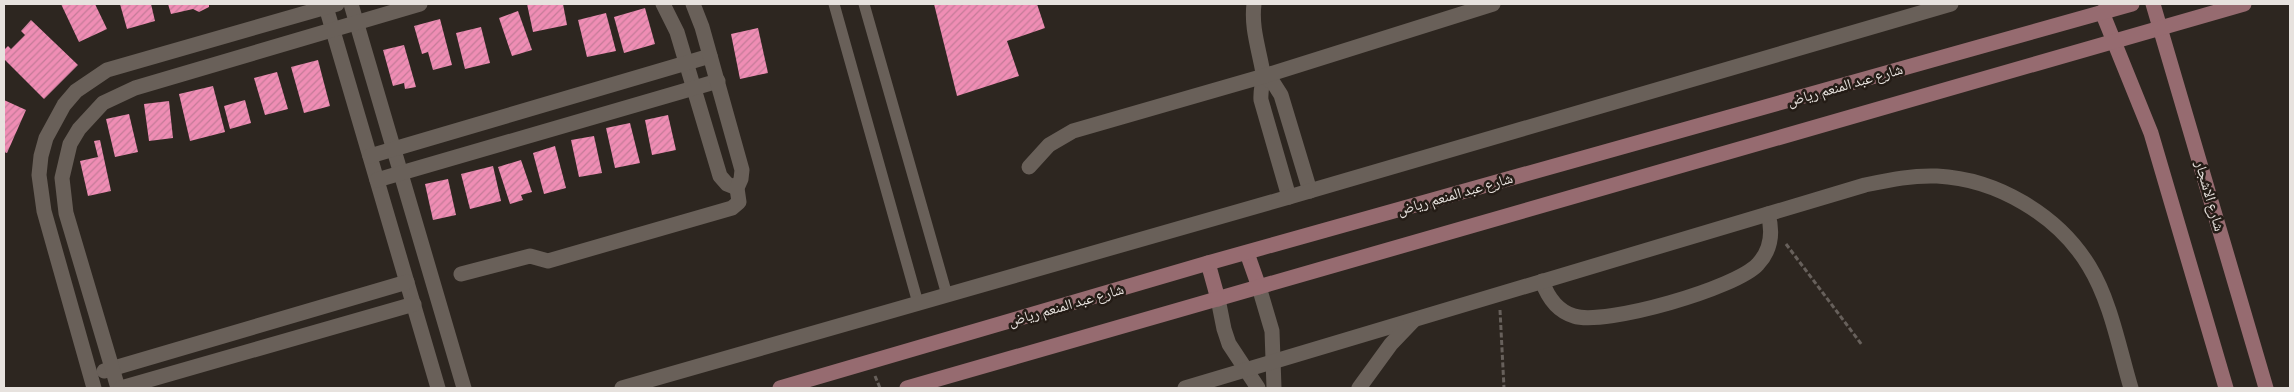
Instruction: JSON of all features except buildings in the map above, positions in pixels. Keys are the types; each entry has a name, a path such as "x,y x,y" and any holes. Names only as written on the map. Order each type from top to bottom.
{"street":[{"path":"351,4 464,388"},
{"path":"414,304 120,388 112,369 62,195 62,178 65,160 79,129 103,103 135,88 420,4"},
{"path":"664,4 677,32 720,176 727,184 737,188"},
{"path":"462,274 530,256 550,261 732,208 739,202 737,188 742,170 718,81 693,4"},
{"path":"1254,4 1253,31 1264,76 1260,88 1261,100 1289,197"},
{"path":"1028,166 1048,145 1073,131 1264,76 1493,4"},
{"path":"622,388 1310,191 1951,4"},
{"name":"شارع الاشجار","path":"2153,4 2266,388"},
{"name":"شارع عبد المنعم رياض","path":"907,388 2244,4"},
{"path":"407,282 112,369 92,382 40,193 41,156 54,121 76,91 108,70 331,5 333,29 414,304 438,388"},
{"name":"شارع عبد المنعم رياض","path":"780,388 1208,263 2101,8 2122,5"},
{"path":"2101,8 2152,133 2226,388"},
{"path":"370,156 710,56"},
{"path":"1264,76 1274,84 1281,95 1310,191"},
{"path":"377,180 718,81"},
{"path":"1185,388 1542,281 1770,219 1865,185 1901,177 1938,176 1964,180 2008,194 2039,213 2066,237 2089,266 2104,298 2131,388"},
{"path":"1542,281 1546,294 1554,304 1564,312 1576,317 1588,318 1624,314 1658,307 1700,293 1756,266 1769,247 1770,219"},
{"path":"1247,253 1272,331 1274,388"},
{"path":"1208,263 1224,329 1237,357 1258,388"},
{"path":"1359,388 1391,344 1414,320"}],"lane":[{"path":"834,4 918,303"},
{"path":"864,4 947,295"}],"path":[{"path":"1770,219 1862,345"},
{"path":"1499,295 1504,388"}]}
